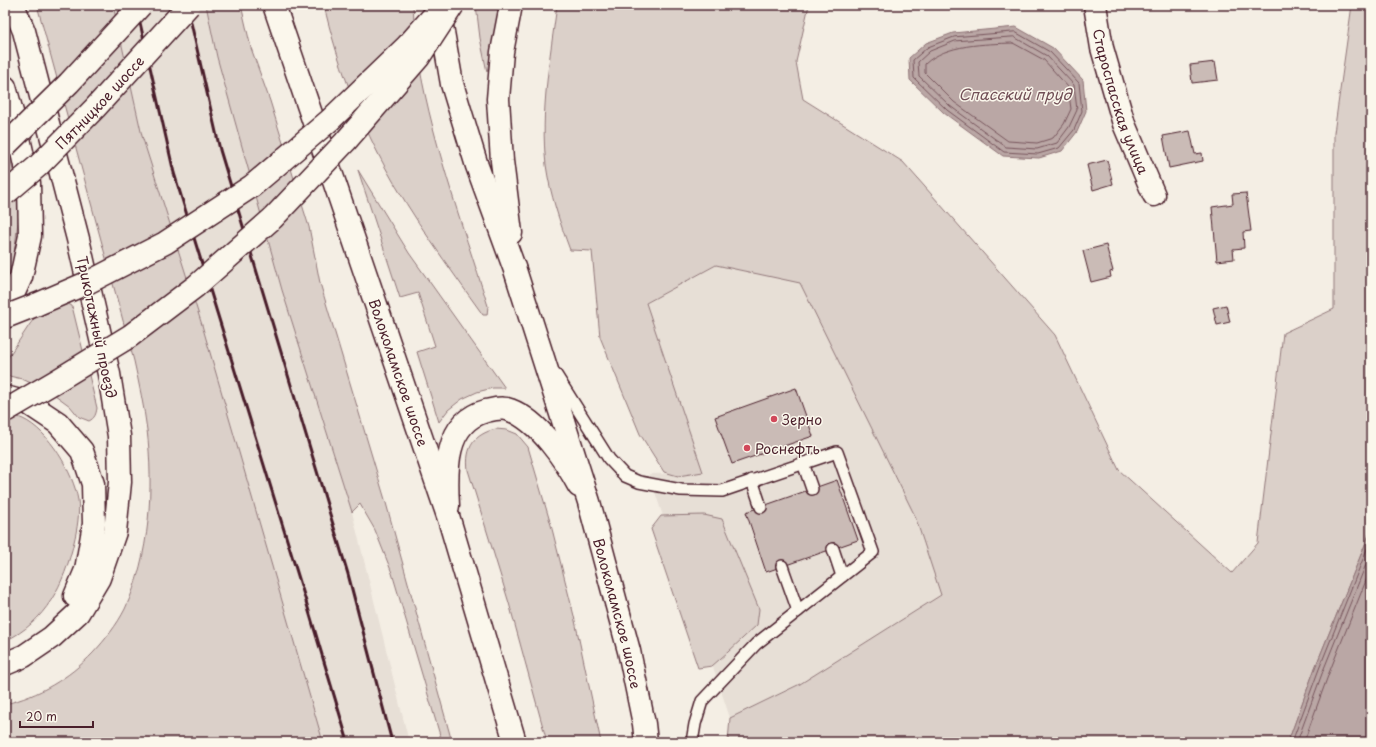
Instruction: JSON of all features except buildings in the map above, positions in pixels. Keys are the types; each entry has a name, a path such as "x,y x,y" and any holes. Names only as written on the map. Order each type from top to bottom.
{"main road":[{"name":"Трикотажный проезд","path":"14,5 24,31 78,239 109,374 119,436 120,482 113,539 99,578 78,613 52,637"},
{"path":"5,146 69,83 141,5"},
{"name":"Пятницкое шоссе","path":"5,194 38,166 95,108 189,5"},
{"name":"Волоколамское шоссе","path":"274,5 449,519 515,742"},
{"name":"Волоколамское шоссе","path":"438,5 452,84 477,166 515,270 589,502 629,651 644,724 646,742"},
{"path":"5,317 89,282 165,243 252,186 335,115 407,46 443,5"},
{"path":"5,411 130,336 196,286 273,218 345,142 419,57 453,5"},
{"path":"511,5 502,52 498,99 502,161 515,270"},
{"name":"Староспасская улица","path":"1095,5 1102,48 1124,124 1154,195"},
{"path":"5,87 18,134 29,183 30,236 21,277 5,312"},
{"path":"5,397 28,403 58,423 82,451 93,484 94,524 86,570 71,608 52,637 24,656 5,664"},
{"path":"449,519 446,478 451,446 456,432 466,421 481,413 495,409 510,410 526,418 551,442 570,469 589,502"}],"lane":[{"path":"539,347 609,459 625,476 640,482 681,490 722,491 837,452 873,552 756,644 702,700 695,724 692,742"},
{"path":"803,463 812,489"},
{"path":"752,480 761,507"},
{"path":"833,549 842,576"},
{"path":"782,566 798,611"}],"shaded area":[{"path":"37,5 113,5 142,136 202,325 323,742 5,742 5,704 30,696 64,678 93,653 115,627 125,609 140,567 145,544 150,498 147,430 134,361"},
{"path":"113,5 206,5 217,57 282,290 352,512 409,742 323,742 202,325 142,136"},
{"path":"206,5 241,5 251,48 270,101 309,227 320,283 386,503 452,742 442,742 392,573 375,530 360,504 352,512 282,290 217,57"},
{"path":"324,5 413,5 416,45 429,111 437,144 488,306 487,315 483,315 431,241 406,203 374,146 341,66"},
{"path":"476,5 501,5 487,72 480,38"},
{"path":"557,5 809,5 796,62 803,99 903,162 1055,335 1119,470 1232,573 1258,543 1283,333 1334,309 1334,133 1352,5 1371,5 1371,530 1315,668 1288,742 728,742 730,718 800,684 941,595 915,516 800,283 716,265 646,303 703,472 678,476 664,472 640,434 600,337 592,251 570,250 550,187 544,145 544,125 549,65"},
{"path":"5,137 15,179 19,213 13,264 5,292"},
{"path":"358,170 409,253 505,388 493,388 477,392 462,399 448,410 439,422 417,352 435,346 418,293 400,298"},
{"path":"716,265 801,283 915,516 942,595 800,684 730,718 649,474 691,473 646,303"},
{"path":"61,300 72,306 97,408 95,416 89,421 79,417 70,406 51,392 22,379 5,375 5,362 30,324 45,305"},
{"path":"5,414 21,418 33,425 51,443 71,477 78,500 79,510 70,558 59,587 42,612 32,623 5,641"},
{"path":"496,429 507,430 517,434 528,447 551,525 574,616 601,742 547,742 509,603 468,470 468,455 473,443 482,434"},
{"path":"704,515 722,519 759,609 757,625 712,666 698,668 651,529 661,516"}],"water":[{"name":"Спасский пруд","path":"1016,27 1053,48 1083,80 1086,111 1077,132 1062,151 1039,158 1003,156 944,113 910,80 909,58 926,43 953,33"},
{"path":"1371,530 1371,742 1288,742 1315,668"}],"railway":[{"path":"136,5 174,173 348,742"},
{"path":"187,5 220,150 348,574 392,742"}],"place":[{"name":"Зерно","path":"774,419"},
{"name":"Роснефть","path":"747,448"}]}
